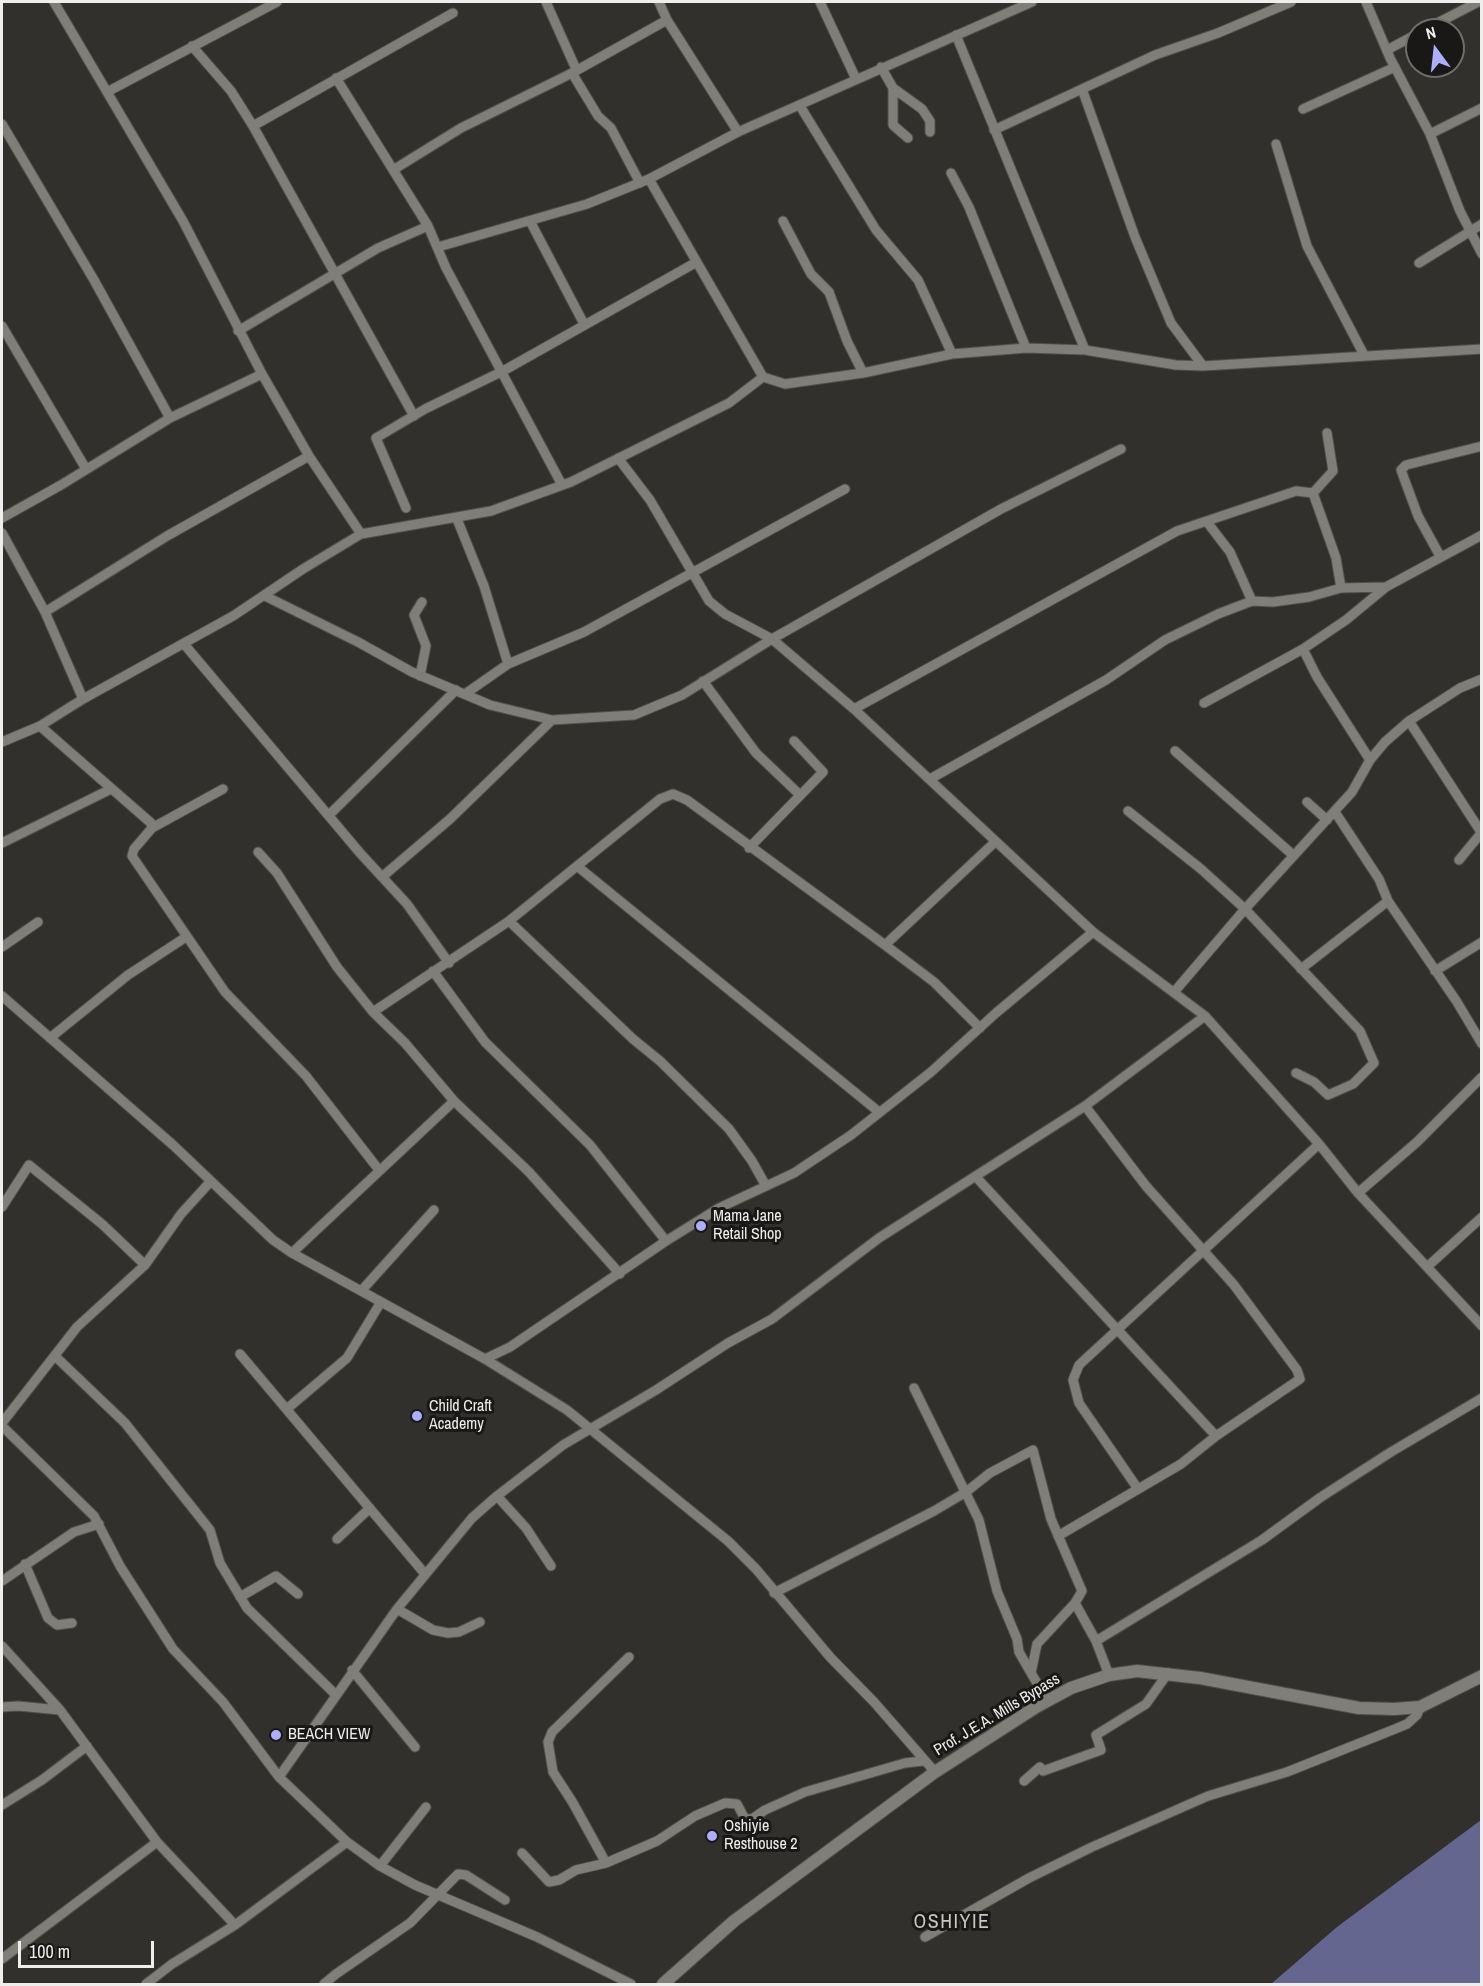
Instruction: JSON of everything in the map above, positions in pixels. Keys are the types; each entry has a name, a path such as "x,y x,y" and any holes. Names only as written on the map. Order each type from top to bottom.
{"street":[{"path":"107,92 277,2"},
{"path":"546,2 574,71 598,116 611,128 645,181 763,377 784,384 863,373 952,354 1026,348 1084,350 1176,365 1203,366 1482,348"},
{"path":"658,2 738,132"},
{"path":"820,2 856,79"},
{"path":"438,247 587,204 645,181 738,132 1032,2"},
{"path":"994,130 1155,55 1218,33 1291,2"},
{"path":"1366,2 1395,67 1430,134 1469,231 1482,254"},
{"path":"1447,18 1478,2"},
{"path":"59,3 107,92 183,221 262,374 309,456 361,534"},
{"path":"253,126 453,13"},
{"path":"393,170 461,128 574,71 667,20"},
{"path":"956,35 1084,350"},
{"path":"1387,50 1405,40"},
{"path":"192,46 231,91 253,126 336,272 381,361 414,416"},
{"path":"881,67 893,88 922,109 930,121 930,132"},
{"path":"1303,109 1395,67"},
{"path":"336,78 428,226 446,268 562,485"},
{"path":"893,88 892,125 908,138"},
{"path":"1082,89 1135,237 1171,323 1203,366"},
{"path":"800,106 876,230 918,280 952,354"},
{"path":"1430,134 1482,108"},
{"path":"2,124 94,280 170,418"},
{"path":"1276,144 1307,246 1364,355"},
{"path":"951,173 969,207 1026,348"},
{"path":"530,221 584,324"},
{"path":"783,221 811,273 830,292 847,341 863,373"},
{"path":"1419,263 1482,224"},
{"path":"238,331 397,238 428,226"},
{"path":"406,508 376,438 503,371 695,262"},
{"path":"2,326 86,469"},
{"path":"2,518 170,418 262,374"},
{"path":"2,742 40,726 83,699 184,644 265,596 303,569 361,534 457,519 491,511 562,485 729,403 763,377"},
{"path":"1313,493 1333,471 1327,433"},
{"path":"1440,556 1418,516 1401,470 1407,465 1482,446"},
{"path":"265,596 420,675 490,705 552,720 634,716 682,695 772,639 1001,509 1121,450"},
{"path":"45,612 167,536 309,456"},
{"path":"618,458 650,500 691,574 709,601 725,614 772,639 930,778 995,842 1093,932 1175,991 1205,1016 1358,1193 1482,1326"},
{"path":"329,815 460,692 508,664 584,632 844,489"},
{"path":"854,709 1177,531 1296,491 1313,493"},
{"path":"1313,493 1336,558 1341,588"},
{"path":"457,519 484,586 508,664"},
{"path":"1208,522 1230,552 1252,601"},
{"path":"2,533 45,612 83,699"},
{"path":"1204,704 1302,649 1347,620 1386,587 1482,535"},
{"path":"930,778 1106,680 1165,640 1218,614 1252,601 1282,601 1341,588 1386,587"},
{"path":"420,675 426,646 414,615 423,602"},
{"path":"184,644 407,904 450,963"},
{"path":"1302,649 1370,760"},
{"path":"1175,991 1293,855 1335,812 1358,784 1370,760 1385,742 1409,721 1460,688 1482,679"},
{"path":"703,681 756,753 800,795"},
{"path":"382,877 450,819 552,720"},
{"path":"1409,721 1481,832 1459,860"},
{"path":"40,726 151,823 152,828"},
{"path":"749,848 823,772 794,741"},
{"path":"1174,751 1293,855"},
{"path":"2,843 111,789"},
{"path":"224,789 152,828 132,856 225,992 306,1076 379,1170"},
{"path":"373,1012 433,971 450,963 509,921 660,799 673,794 687,800 749,848 934,982 980,1028"},
{"path":"1307,802 1327,820"},
{"path":"1128,811 1201,869 1245,909 1360,1031 1374,1063 1353,1084 1328,1095 1314,1082 1296,1073"},
{"path":"1335,812 1379,879 1389,902 1436,970 1482,1044"},
{"path":"885,945 995,842"},
{"path":"258,852 277,873 337,967 373,1012 405,1043 454,1101 529,1172 620,1274"},
{"path":"577,866 879,1112"},
{"path":"1301,969 1389,902"},
{"path":"509,921 633,1039 660,1060 729,1129 766,1186"},
{"path":"2,947 38,922"},
{"path":"485,1359 510,1347 718,1208 794,1173 851,1135 932,1072 1093,932"},
{"path":"50,1038 128,975 186,937"},
{"path":"1436,970 1482,942"},
{"path":"433,971 485,1041 590,1145 666,1241"},
{"path":"2,996 211,1180 245,1216 292,1253 485,1359 567,1410 728,1541 756,1569 830,1657 874,1702 923,1761 935,1772"},
{"path":"279,1777 335,1694 397,1609 472,1518 496,1496 563,1444 656,1390 728,1342 772,1319 879,1238 1085,1106 1205,1016"},
{"path":"1358,1193 1417,1142 1482,1077"},
{"path":"292,1253 454,1101"},
{"path":"1058,1536 1202,1450 1216,1436 1300,1379 1297,1370 1234,1285 1146,1186 1085,1106"},
{"path":"1138,1489 1086,1415 1074,1391 1073,1380 1079,1365 1318,1144"},
{"path":"2,1207 29,1166 102,1224 145,1264"},
{"path":"976,1177 1216,1436"},
{"path":"211,1180 181,1214 145,1264 77,1327 2,1425 6,1437 83,1504 99,1524 120,1566 173,1649 223,1702 279,1777 346,1842 380,1866 438,1895 537,1937 631,1984"},
{"path":"362,1290 434,1210"},
{"path":"1427,1267 1482,1218"},
{"path":"288,1408 347,1358 381,1302"},
{"path":"240,1354 288,1408 425,1574"},
{"path":"56,1357 125,1423 210,1530 220,1563 247,1608 335,1694"},
{"path":"914,1388 979,1520 995,1583 1017,1639 1019,1652 1047,1700"},
{"path":"1095,1641 1262,1540 1321,1497 1482,1398"},
{"path":"774,1593 966,1492 990,1473 1033,1450 1051,1519 1082,1591 1075,1603 1037,1644 1031,1673"},
{"path":"496,1496 526,1528 551,1566"},
{"path":"337,1539 370,1508"},
{"path":"2,1581 74,1532 99,1524"},
{"path":"25,1564 48,1618 57,1625 72,1623"},
{"path":"240,1597 276,1576 297,1594"},
{"path":"1075,1603 1095,1641 1109,1675"},
{"path":"397,1609 433,1630 448,1633 459,1632 480,1622"},
{"path":"2,1647 60,1710 157,1842 235,1925"},
{"path":"606,1863 553,1772 548,1742 552,1732 629,1657"},
{"path":"352,1670 415,1747"},
{"name":"Prof. J.E.A. Mills Bypass","path":"666,1983 734,1920 935,1772 1047,1700 1109,1675 1137,1671 1167,1673 1359,1708 1420,1707 1482,1676"},
{"path":"1024,1781 1040,1767 1043,1771 1101,1750 1096,1735 1146,1704 1167,1673"},
{"path":"2,1707 18,1706 60,1710"},
{"path":"926,1937 1029,1878 1092,1847 1208,1796 1287,1772 1407,1724 1420,1707"},
{"path":"2,1805 42,1780 87,1746"},
{"path":"522,1853 549,1882 559,1880 582,1868 606,1863 657,1840 696,1816 725,1803 737,1804 745,1819 752,1819 765,1810 805,1792 905,1763 923,1761"},
{"path":"380,1866 426,1807"},
{"path":"2,1959 157,1842"},
{"path":"146,1984 172,1964 235,1925 346,1842"},
{"path":"324,1984 410,1923 462,1874 505,1900"}],"water":[{"path":"1481,1820 1481,1984 1271,1984 1337,1927"}],"place":[{"name":"Mama Jane Retail Shop","path":"701,1226"},
{"name":"Child Craft Academy","path":"417,1416"},
{"name":"BEACH VIEW","path":"276,1735"},
{"name":"Oshiyie Resthouse 2","path":"712,1836"}],"district":[{"name":"OSHIYIE","path":"952,1923"}]}
